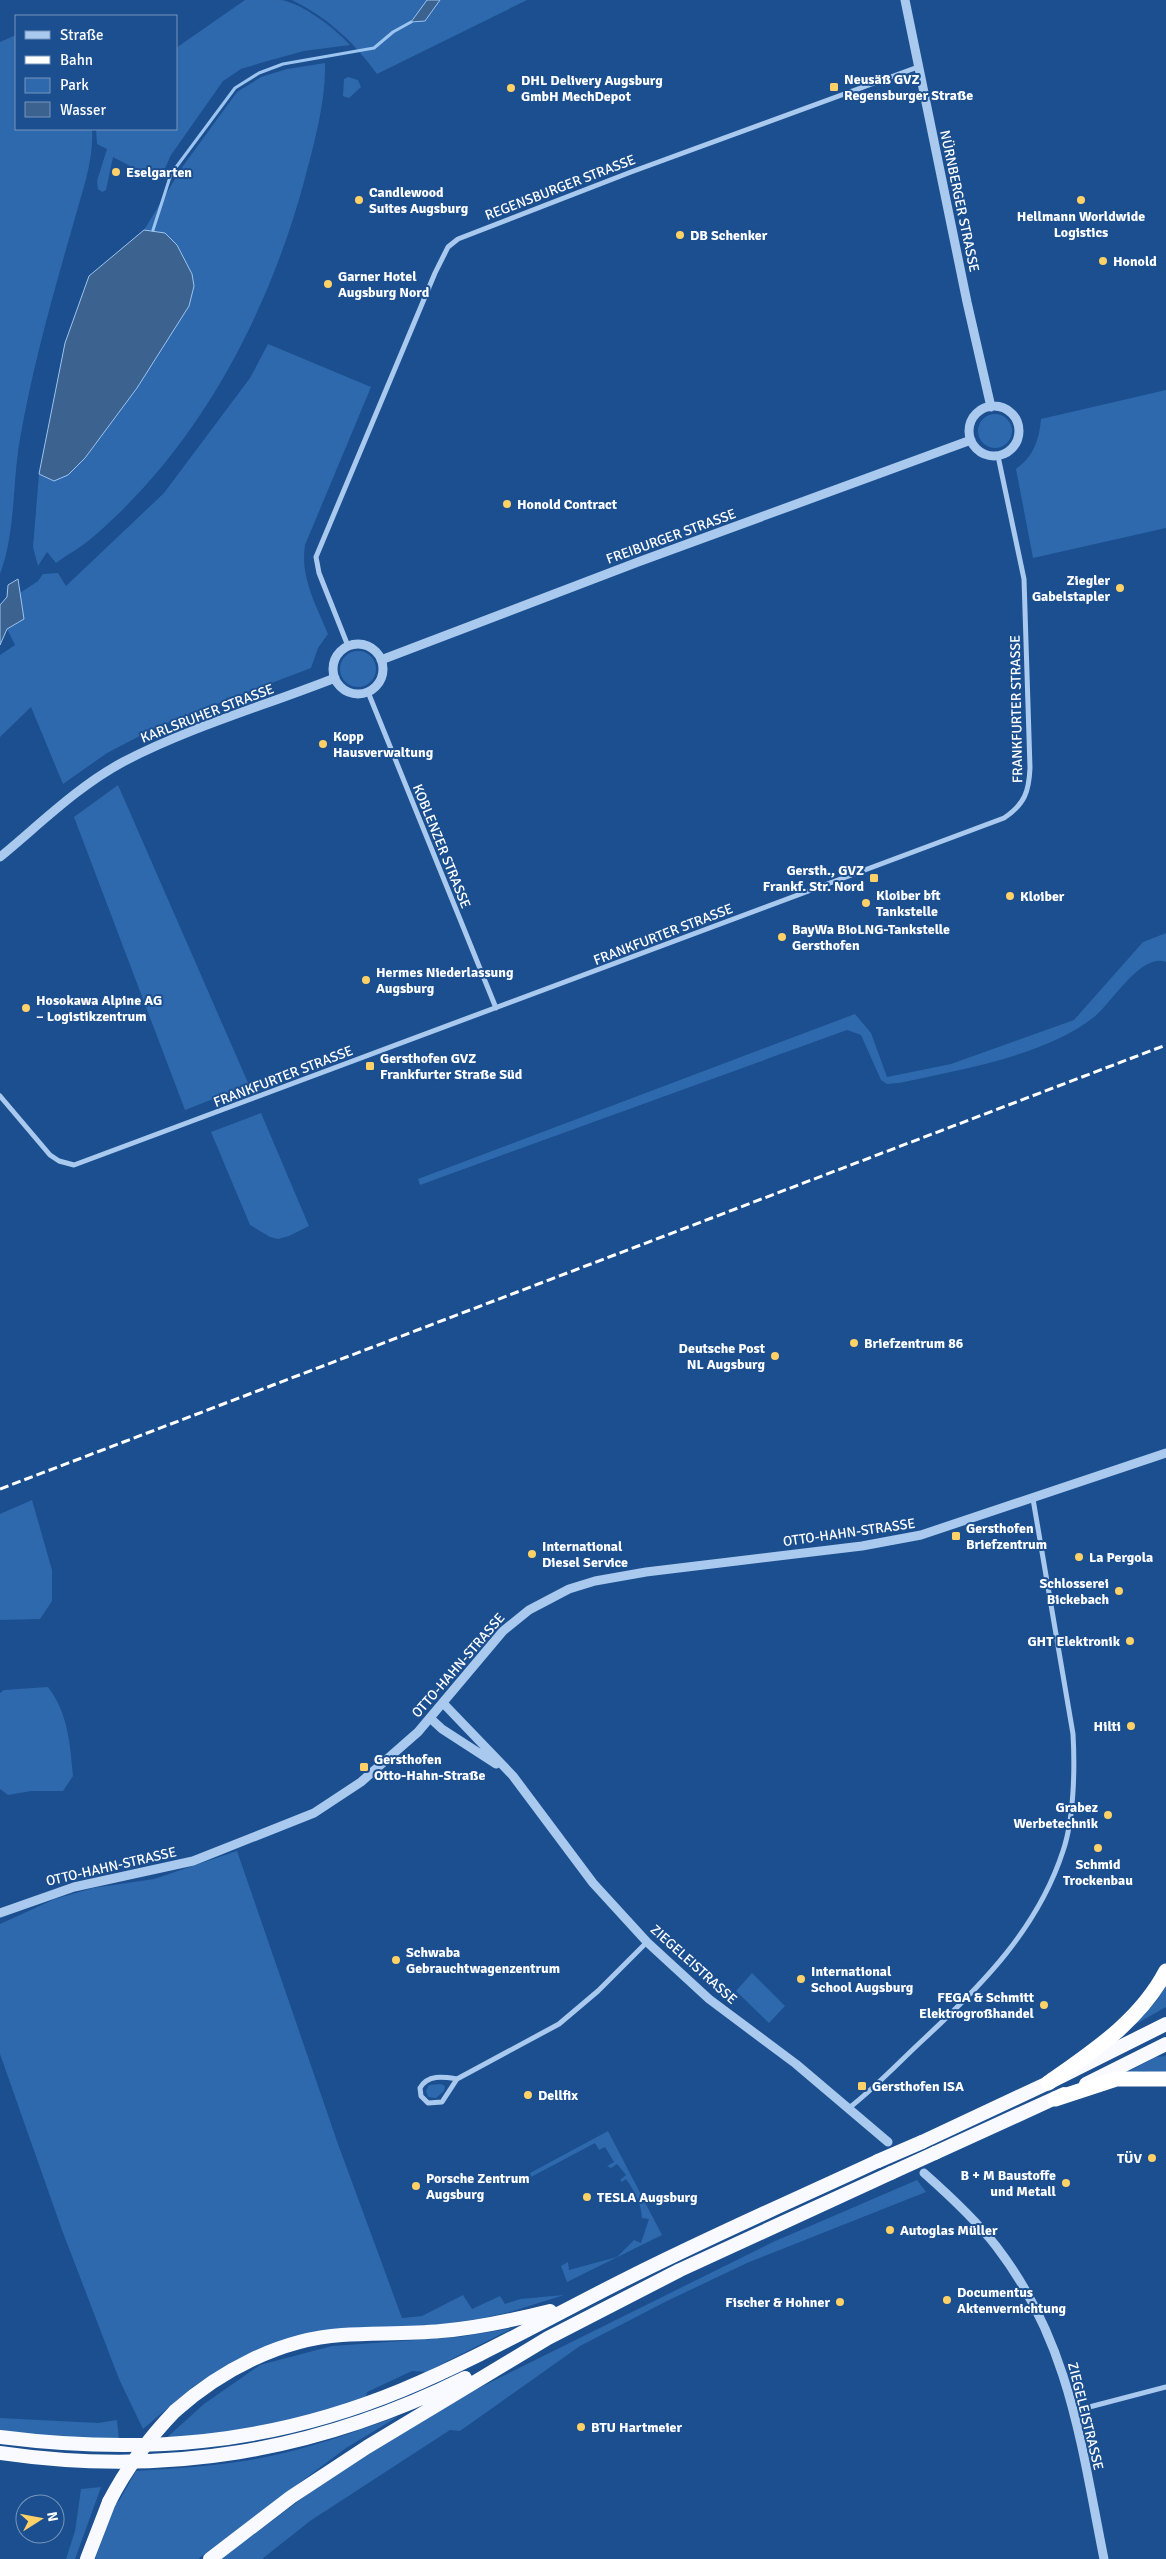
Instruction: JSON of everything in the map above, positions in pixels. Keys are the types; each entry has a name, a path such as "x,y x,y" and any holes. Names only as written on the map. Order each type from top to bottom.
{"highway":[{"path":"1048,2083 1097,2049 1129,2021 1149,1998 1166,1971"},
{"path":"0,2438 72,2445 160,2446 223,2439 284,2428 352,2409 401,2390 471,2358 674,2255 1048,2083 1166,2024"},
{"path":"0,2453 71,2462 159,2462 234,2454 321,2436 396,2410 548,2338 673,2274 1055,2099 1166,2044"},
{"path":"1055,2099 1116,2079 1142,2077 1166,2079"},
{"path":"87,2559 109,2502 134,2458 148,2440 174,2411 224,2374 241,2365 258,2357 318,2339 470,2328 570,2307"},
{"path":"210,2559 291,2497 368,2447 548,2338"}],"street":[{"name":"NÜRNBERGER STRASSE","path":"905,0 991,406"},
{"name":"REGENSBURGER STRASSE","path":"348,646 319,573 316,557 438,265 448,247 458,239 632,172 918,67"},
{"path":"991,406 1008,410 1018,424 1019,432 1013,448 998,456 984,454 971,440 969,429 972,421 983,409 991,406"},
{"name":"FREIBURGER STRASSE","path":"381,660 604,575 971,440"},
{"name":"FRANKFURTER STRASSE","path":"0,1096 50,1155 59,1161 74,1165 992,824 1015,811 1024,801 1029,789 1026,597 998,456"},
{"path":"363,645 370,647 381,660 383,672 381,680 368,692 356,694 348,692 334,678 333,664 336,657 348,646 363,645"},
{"name":"KARLSRUHER STRASSE","path":"0,857 66,803 121,763 166,741 334,678"},
{"name":"KOBLENZER STRASSE","path":"368,692 496,1008"},
{"name":"OTTO-HAHN-STRASSE","path":"0,1913 74,1887 193,1861 314,1814 361,1782 418,1732 503,1631 529,1610 569,1589 595,1580 646,1572 885,1543 945,1529 1166,1453"},
{"path":"849,2108 962,2004 1014,1947 1049,1887 1064,1849 1075,1772 1073,1734 1033,1499"},
{"name":"ZIEGELEISTRASSE","path":"443,1704 513,1776 592,1883 647,1942 709,1999 849,2108 888,2142"},
{"name":"ZIEGELEISTRASSE","path":"430,1718 442,1729 513,1776"},
{"path":"457,2079 436,2078 428,2080 420,2088 421,2096 433,2104 442,2102 457,2079 560,2024 598,1991 647,1942"},
{"name":"ZIEGELEISTRASSE","path":"924,2173 962,2208 996,2246 1027,2292 1052,2342 1068,2386 1074,2411 1104,2559"},
{"path":"1074,2411 1166,2387"}],"green space":[{"path":"245,0 281,0 299,6 328,25 350,45 304,51 241,69 223,81 171,155 162,175 147,175 113,157 106,190 102,192 98,189 97,181 107,149 97,144 96,130 178,130 178,47"},
{"path":"292,0 427,0 412,22 425,21 440,0 527,0 377,74 359,51 339,31"},
{"path":"15,35 15,130 92,130 92,140 87,174 52,300 25,411 20,439 9,541 0,574 0,42"},
{"path":"325,63 324,93 319,123 289,232 249,329 225,375 197,420 166,462 131,501 84,544 56,563 47,552 38,566 33,547 39,474 54,481 85,458 137,388 189,306 192,274 177,245 165,233 144,230 183,166 237,92 261,77 287,69"},
{"path":"348,77 358,80 361,87 349,98 343,96 344,79"},
{"path":"268,344 371,387 305,545 304,557 307,580 328,634 318,648 311,668 157,727 107,753 63,784 31,707 0,737 0,655 15,645 7,629 24,619 20,593 38,581 43,574 58,573 66,586 164,493 250,378"},
{"path":"1166,390 1166,528 1033,558 1016,469 1027,459 1035,447 1041,419"},
{"path":"995,414 1007,419 1012,431 1007,443 995,448 983,443 978,431 983,419"},
{"path":"358,651 365,652 371,656 375,662 375,676 371,682 365,686 358,687 351,686 345,682 341,676 340,669 341,662 345,656 351,652"},
{"path":"118,785 249,1085 185,1110 74,817"},
{"path":"1166,933 1166,962 1156,961 1147,965 1127,981 1094,1017 1074,1030 1027,1052 974,1067 887,1084 881,1080 861,1035 847,1030 420,1185 418,1179 855,1014 871,1033 887,1077 951,1064 1074,1020 1143,942"},
{"path":"261,1113 309,1226 278,1239 270,1237 250,1225 211,1132"},
{"path":"32,1500 52,1570 52,1601 40,1619 0,1620 0,1514"},
{"path":"48,1687 55,1697 64,1718 69,1740 73,1776 63,1791 31,1791 8,1795 0,1789 0,1693 4,1690"},
{"path":"237,1851 338,2144 402,2318 422,2316 463,2295 472,2309 500,2296 505,2304 520,2299 564,2295 510,2312 478,2319 261,2349 228,2364 194,2386 143,2429 119,2379 62,2230 0,2054 0,1924 55,1899 93,1888 154,1879"},
{"path":"752,1973 785,2006 769,2023 736,1991"},
{"path":"1166,1985 1166,2007 1136,2024 1158,1999"},
{"path":"1166,2056 1166,2073 1143,2071 1124,2074 1156,2057"},
{"path":"441,2084 445,2086 444,2091 436,2098 428,2097 426,2091 429,2085"},
{"path":"608,2131 662,2235 567,2282 561,2266 568,2262 569,2270 617,2257 634,2240 641,2243 649,2219 642,2218 637,2198 626,2179 622,2182 620,2180 626,2175 617,2164 611,2168 607,2166 614,2162 605,2147 599,2150 595,2143 531,2177 530,2173"},
{"path":"917,2180 926,2192 747,2263 667,2301 580,2346 460,2431 450,2430 310,2521 262,2559 221,2559 324,2482 381,2444 475,2390 773,2242"},
{"path":"513,2328 426,2372 412,2371 367,2392 365,2399 294,2421 163,2441 204,2404 260,2365 332,2346 459,2337"},
{"path":"399,2416 346,2448 198,2559 95,2559 116,2502 119,2501 136,2471 214,2465 261,2458 313,2445"},
{"path":"0,2418 98,2423 117,2420 119,2440 15,2434 0,2431"},
{"path":"101,2487 75,2559 66,2559 75,2531 81,2489"}],"water":[{"path":"427,0 440,0 425,21 411,22"},
{"path":"144,230 165,233 177,245 192,274 194,286 189,306 137,388 85,458 68,475 54,481 39,474 65,343 89,276"},
{"path":"18,579 24,619 7,629 0,645 0,605 7,597 8,585"}],"waterway":[{"path":"153,230 171,174 235,88 259,73 283,64 374,48 393,32 411,22"}],"railway":[{"path":"0,1489 1166,1045"}],"place":[{"name":"Neusäß GVZ Regensburger Straße","path":"834,87"},
{"name":"DHL Delivery Augsburg GmbH MechDepot","path":"511,88"},
{"name":"Eselgarten","path":"116,172"},
{"name":"Candlewood Suites Augsburg","path":"359,200"},
{"name":"Hellmann Worldwide Logistics","path":"1081,200"},
{"name":"DB Schenker","path":"680,235"},
{"name":"Honold","path":"1103,261"},
{"name":"Garner Hotel Augsburg Nord","path":"328,284"},
{"name":"Honold Contract","path":"507,504"},
{"name":"Ziegler Gabelstapler","path":"1120,588"},
{"name":"Kopp Hausverwaltung","path":"323,744"},
{"name":"Gersth., GVZ Frankf. Str. Nord","path":"874,878"},
{"name":"Kloiber","path":"1010,896"},
{"name":"Kloiber bft Tankstelle","path":"866,903"},
{"name":"BayWa BioLNG-Tankstelle Gersthofen","path":"782,937"},
{"name":"Hermes Niederlassung Augsburg","path":"366,980"},
{"name":"Hosokawa Alpine AG – Logistikzentrum","path":"26,1008"},
{"name":"Gersthofen GVZ Frankfurter Straße Süd","path":"370,1066"},
{"name":"Briefzentrum 86","path":"854,1343"},
{"name":"Deutsche Post NL Augsburg","path":"775,1356"},
{"name":"Gersthofen Briefzentrum","path":"956,1536"},
{"name":"International Diesel Service","path":"532,1554"},
{"name":"La Pergola","path":"1079,1557"},
{"name":"Schlosserei Bickebach","path":"1119,1591"},
{"name":"GHT Elektronik","path":"1130,1641"},
{"name":"Hilti","path":"1131,1726"},
{"name":"Gersthofen Otto-Hahn-Straße","path":"364,1767"},
{"name":"Grabez Werbetechnik","path":"1108,1815"},
{"name":"Schmid Trockenbau","path":"1098,1848"},
{"name":"Schwaba Gebrauchtwagenzentrum","path":"396,1960"},
{"name":"International School Augsburg","path":"801,1979"},
{"name":"FEGA & Schmitt Elektrogroßhandel","path":"1044,2005"},
{"name":"Gersthofen ISA","path":"862,2086"},
{"name":"Dellfix","path":"528,2095"},
{"name":"TÜV","path":"1152,2158"},
{"name":"B + M Baustoffe und Metall","path":"1066,2183"},
{"name":"Porsche Zentrum Augsburg","path":"416,2186"},
{"name":"TESLA Augsburg","path":"587,2197"},
{"name":"Autoglas Müller","path":"890,2230"},
{"name":"Documentus Aktenvernichtung","path":"947,2300"},
{"name":"Fischer & Hohner","path":"840,2302"},
{"name":"BTU Hartmeier","path":"581,2427"}]}
